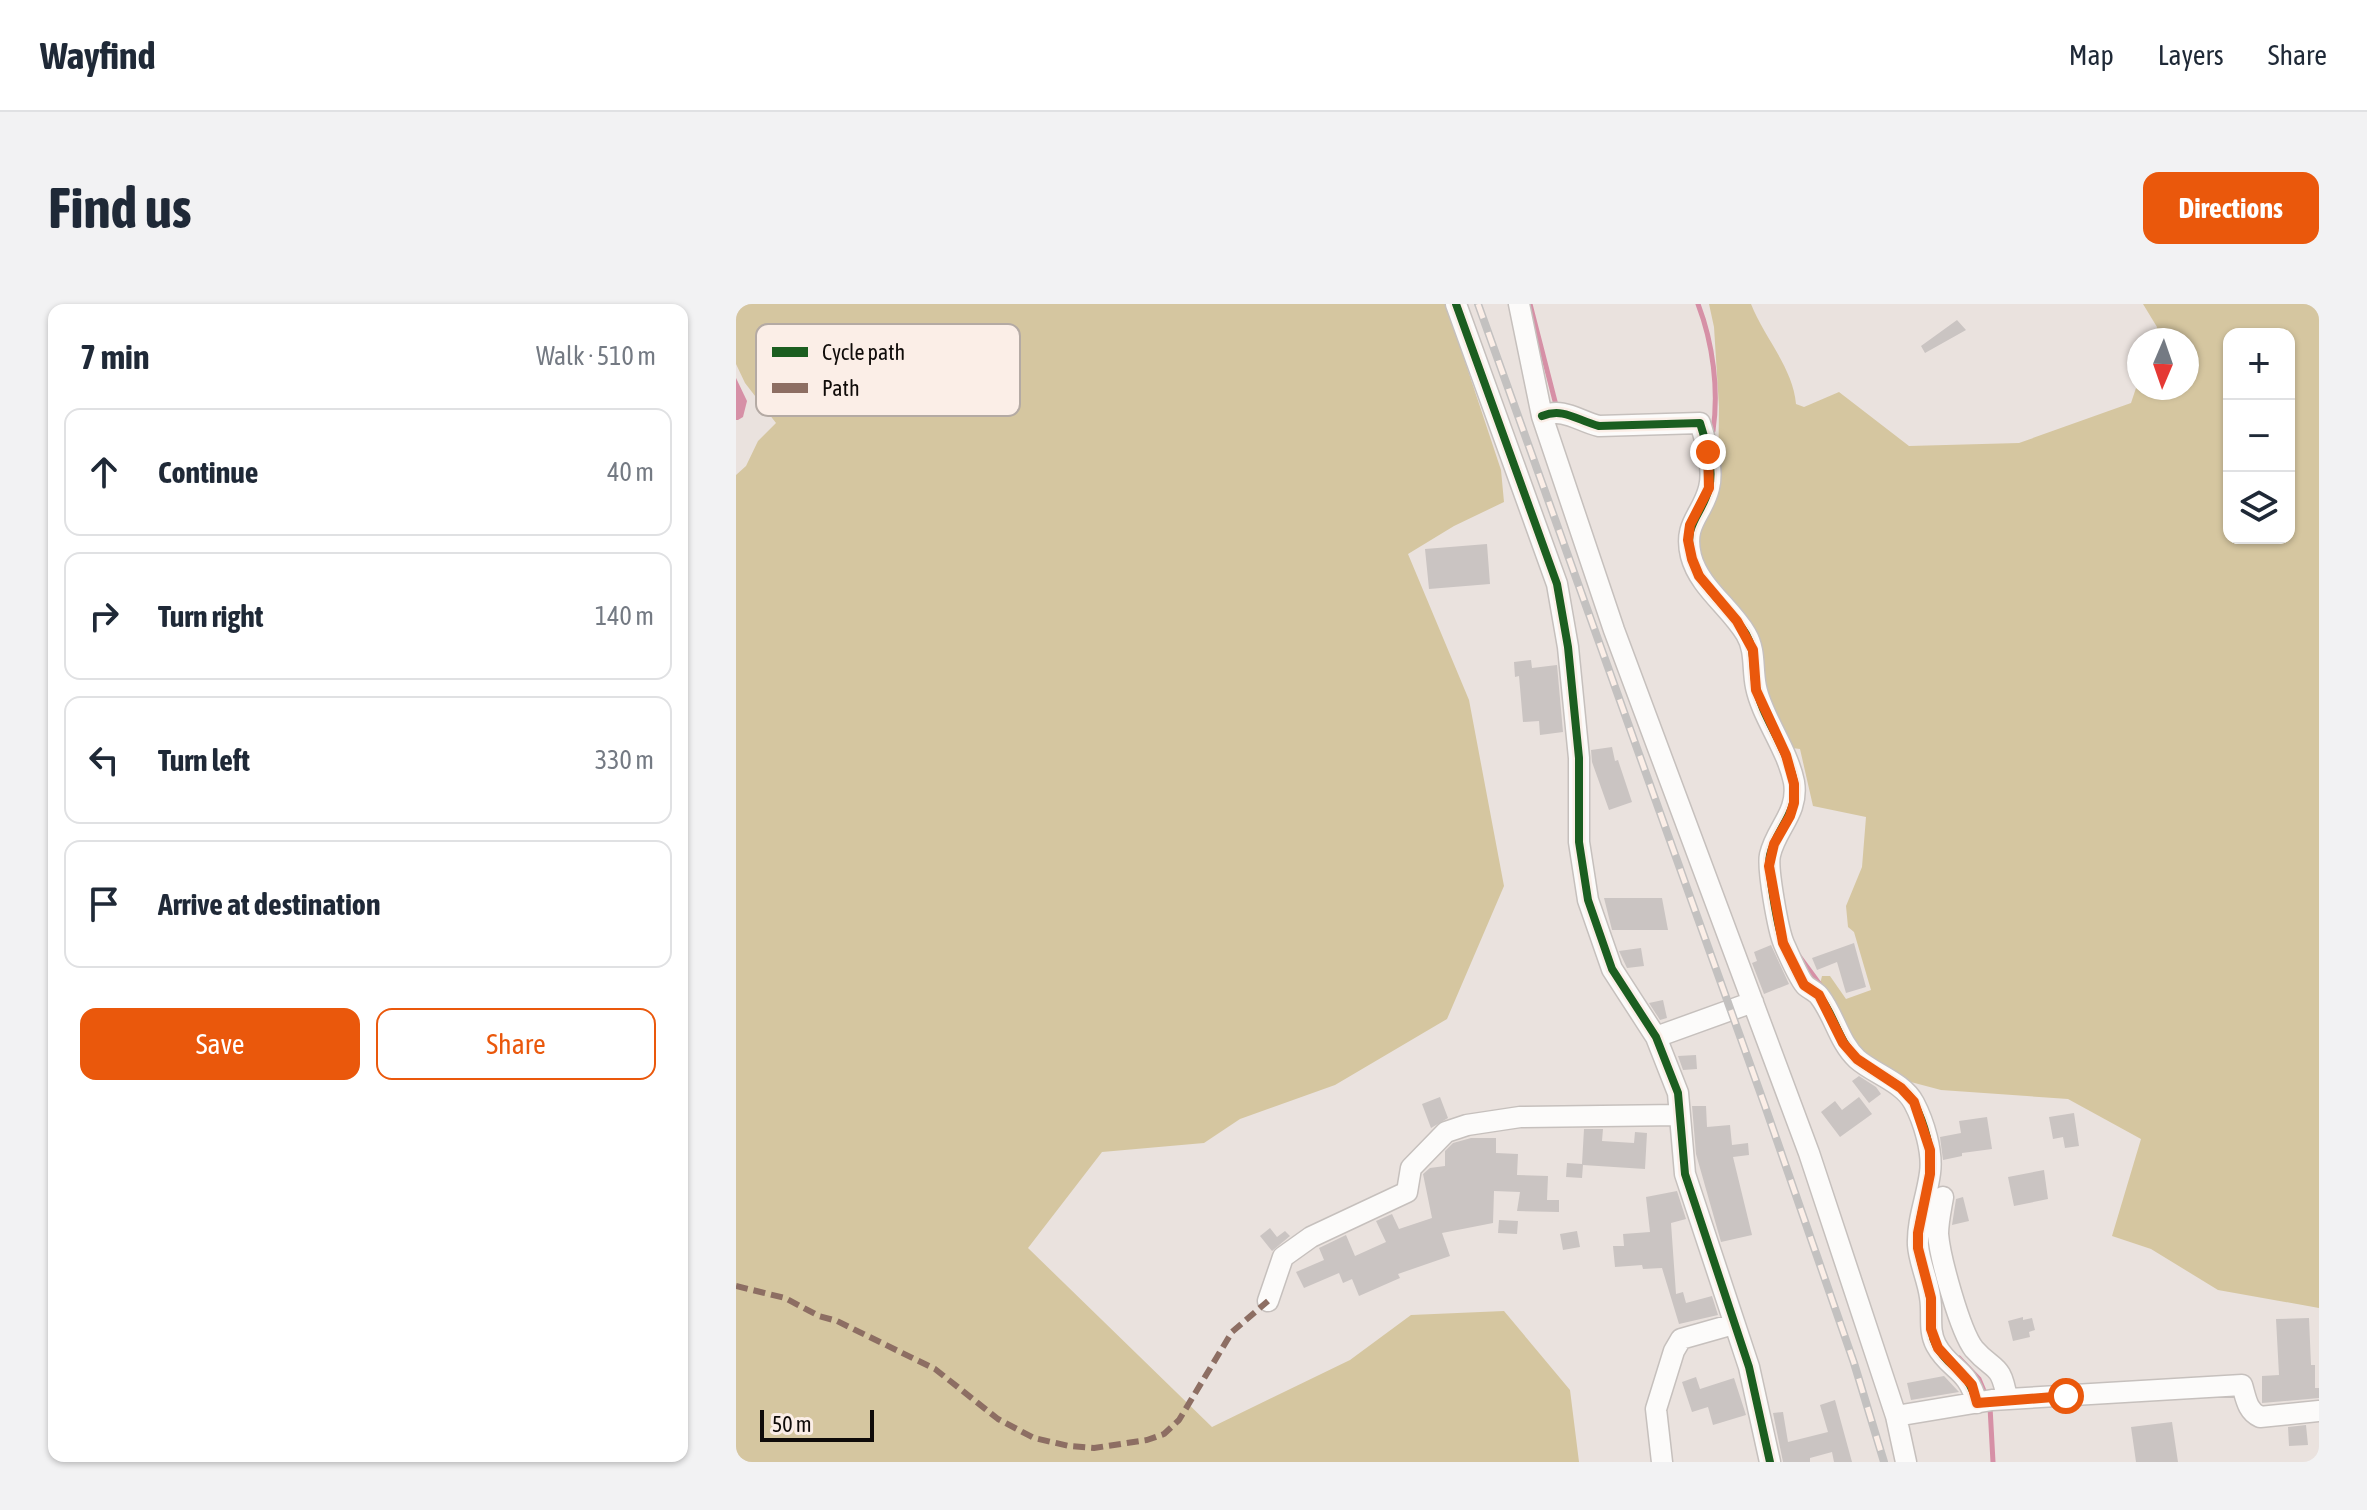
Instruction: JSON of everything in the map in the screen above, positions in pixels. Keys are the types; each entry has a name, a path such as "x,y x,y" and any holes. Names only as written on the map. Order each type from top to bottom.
{"street":[{"path":"1456,304 1557,584 1568,647 1579,758 1579,842 1588,900 1612,969 1656,1037 1678,1093 1685,1174 1749,1367 1770,1462"},
{"path":"1519,304 1530,368 1552,413 1614,630 1814,1167 1896,1416 1906,1462"},
{"path":"1552,413 1599,426 1700,423 1708,452 1709,488 1690,525 1688,540 1692,559 1699,576 1737,621 1753,650 1756,690 1786,755 1794,784 1794,803 1774,844 1769,866 1783,943 1804,985 1819,995 1843,1043 1857,1059 1901,1088 1914,1102 1930,1150 1930,1174 1918,1233 1918,1248 1931,1298 1931,1329 1938,1348 1990,1401"},
{"path":"1656,1037 1753,1002"},
{"path":"1268,1301 1283,1257 1311,1237 1407,1192 1411,1168 1446,1132 1467,1125 1520,1117 1679,1115"},
{"path":"1943,1197 1938,1231 1958,1311 1975,1350 1996,1367 2004,1382 1990,1401"},
{"path":"1662,1462 1656,1409 1674,1351 1681,1339 1734,1324"},
{"path":"1896,1416 1990,1401 2242,1385 2248,1407 2260,1417 2319,1411"}],"shaded area":[{"path":"736,304 1446,304 1501,470 1504,502 1454,526 1408,554 1469,700 1504,886 1447,1019 1335,1085 1240,1119 1204,1143 1102,1152 1028,1248 1212,1427 1350,1360 1411,1315 1504,1311 1570,1390 1579,1462 736,1462 736,475 746,466 758,441 776,423 771,416 1020,416 1020,324 756,324 756,397 736,364"},
{"path":"1709,304 1751,304 1790,378 1796,404 1804,407 1839,392 1909,446 2019,443 2131,403 2132,400 2199,400 2199,328 2157,328 2143,304 2319,304 2319,1308 2218,1290 2151,1249 2112,1236 2141,1139 2068,1099 1941,1090 1892,1077 1867,1061 1819,988 1822,976 1830,976 1846,999 1871,990 1854,932 1848,927 1846,906 1862,867 1866,817 1813,806 1800,749 1784,747 1765,700 1760,644 1749,620 1699,559 1696,535 1718,486 1719,407 1714,327"},
{"path":"736,378 747,401 743,417 738,420 736,420"}],"building":[{"path":"1957,320 1966,330 1925,353 1921,346"},
{"path":"1487,544 1490,584 1429,589 1425,549"},
{"path":"1531,660 1532,668 1557,665 1563,732 1540,735 1539,721 1523,722 1519,676 1515,677 1514,662"},
{"path":"1612,747 1632,802 1609,810 1592,762 1591,750"},
{"path":"1604,898 1662,898 1668,930 1612,930"},
{"path":"1854,943 1866,987 1846,993 1837,962 1817,970 1812,958"},
{"path":"1771,945 1789,984 1764,994 1752,963 1757,961 1754,952"},
{"path":"1641,948 1644,966 1627,968 1619,951"},
{"path":"1663,1000 1667,1018 1660,1020 1649,1003"},
{"path":"1696,1055 1697,1069 1683,1070 1678,1056"},
{"path":"1859,1076 1881,1094 1869,1103 1852,1081"},
{"path":"1440,1097 1448,1118 1431,1128 1422,1104"},
{"path":"1859,1097 1872,1114 1840,1137 1821,1112 1835,1101 1842,1110"},
{"path":"1692,1106 1706,1106 1707,1127 1730,1125 1732,1145 1748,1143 1749,1155 1733,1157 1752,1235 1721,1242 1696,1154"},
{"path":"2074,1113 2079,1146 2065,1148 2063,1137 2053,1139 2049,1117"},
{"path":"1987,1117 1992,1149 1962,1153 1962,1156 1943,1160 1940,1137 1961,1133 1959,1121"},
{"path":"1584,1129 1603,1129 1602,1141 1634,1143 1635,1132 1647,1133 1645,1169 1583,1165 1582,1178 1566,1177 1567,1163 1582,1164"},
{"path":"1471,1138 1496,1138 1496,1153 1518,1154 1517,1175 1548,1176 1547,1200 1559,1200 1559,1212 1517,1211 1520,1192 1494,1191 1493,1223 1442,1233 1450,1256 1398,1274 1400,1278 1359,1296 1352,1279 1343,1283 1339,1273 1304,1288 1296,1272 1324,1260 1319,1248 1346,1235 1355,1256 1386,1242 1376,1221 1392,1214 1399,1229 1432,1218 1423,1174 1430,1168 1445,1166 1445,1151 1453,1143"},
{"path":"2044,1170 2048,1199 2014,1206 2008,1177"},
{"path":"1677,1191 1686,1219 1671,1223 1676,1294 1683,1292 1686,1303 1712,1296 1718,1315 1679,1324 1662,1268 1643,1269 1642,1265 1615,1267 1613,1246 1624,1246 1623,1234 1650,1232 1646,1197"},
{"path":"1963,1197 1969,1221 1952,1225 1956,1199"},
{"path":"1499,1220 1518,1221 1517,1234 1498,1233"},
{"path":"1270,1228 1277,1237 1285,1231 1290,1236 1272,1251 1260,1236"},
{"path":"1577,1231 1580,1247 1563,1250 1560,1234"},
{"path":"2023,1317 2023,1320 2032,1318 2035,1330 2029,1332 2030,1337 2013,1341 2008,1321"},
{"path":"2309,1318 2311,1365 2315,1365 2315,1388 2319,1388 2319,1398 2262,1403 2262,1376 2279,1375 2276,1319"},
{"path":"1944,1376 1959,1392 1911,1400 1907,1383"},
{"path":"1696,1377 1700,1389 1734,1378 1746,1415 1713,1425 1708,1407 1692,1412 1682,1382"},
{"path":"1835,1400 1852,1462 1834,1462 1832,1452 1810,1458 1810,1462 1783,1462 1773,1413 1783,1412 1788,1442 1828,1432 1820,1405"},
{"path":"2172,1422 2178,1462 2136,1462 2131,1427"},
{"path":"2306,1425 2308,1445 2289,1446 2288,1427"}],"waterway":[{"path":"1530,304 1557,409"},
{"path":"1698,304 1708,335 1713,367 1713,431"},
{"path":"1799,956 1821,986"},
{"path":"1959,1358 1979,1379 1987,1398"},
{"path":"1990,1407 1993,1462"}],"railway":[{"path":"1478,304 1765,1106 1854,1363 1884,1462"}],"marked path":[{"path":"736,1286 785,1298 935,1369 998,1419 1034,1438 1094,1448 1147,1440 1164,1434 1179,1420 1232,1332 1268,1301"}],"cycle path":[{"path":"1456,304 1557,584 1568,647 1579,758 1579,842 1588,900 1612,969 1656,1037 1678,1093 1685,1174 1749,1367 1770,1462"},
{"path":"1542,416 1564,414 1599,426 1700,423 1711,472 1706,498 1689,535 1691,556 1701,577 1749,640 1759,698 1794,782 1793,803 1773,845 1769,862 1782,937 1801,979 1820,997 1851,1052 1903,1089 1918,1111 1930,1156 1918,1245 1930,1297 1932,1334 1941,1353 1968,1382 1977,1403"}],"route":[{"path":"1708,452 1709,488 1690,525 1688,540 1692,559 1699,576 1737,621 1753,650 1756,690 1786,755 1794,784 1790,816 1769,855 1783,943 1804,985 1819,995 1843,1043 1857,1059 1901,1088 1914,1102 1930,1150 1930,1174 1918,1233 1918,1248 1931,1298 1933,1339 1947,1359 1966,1376 1977,1403 2066,1396"}]}
